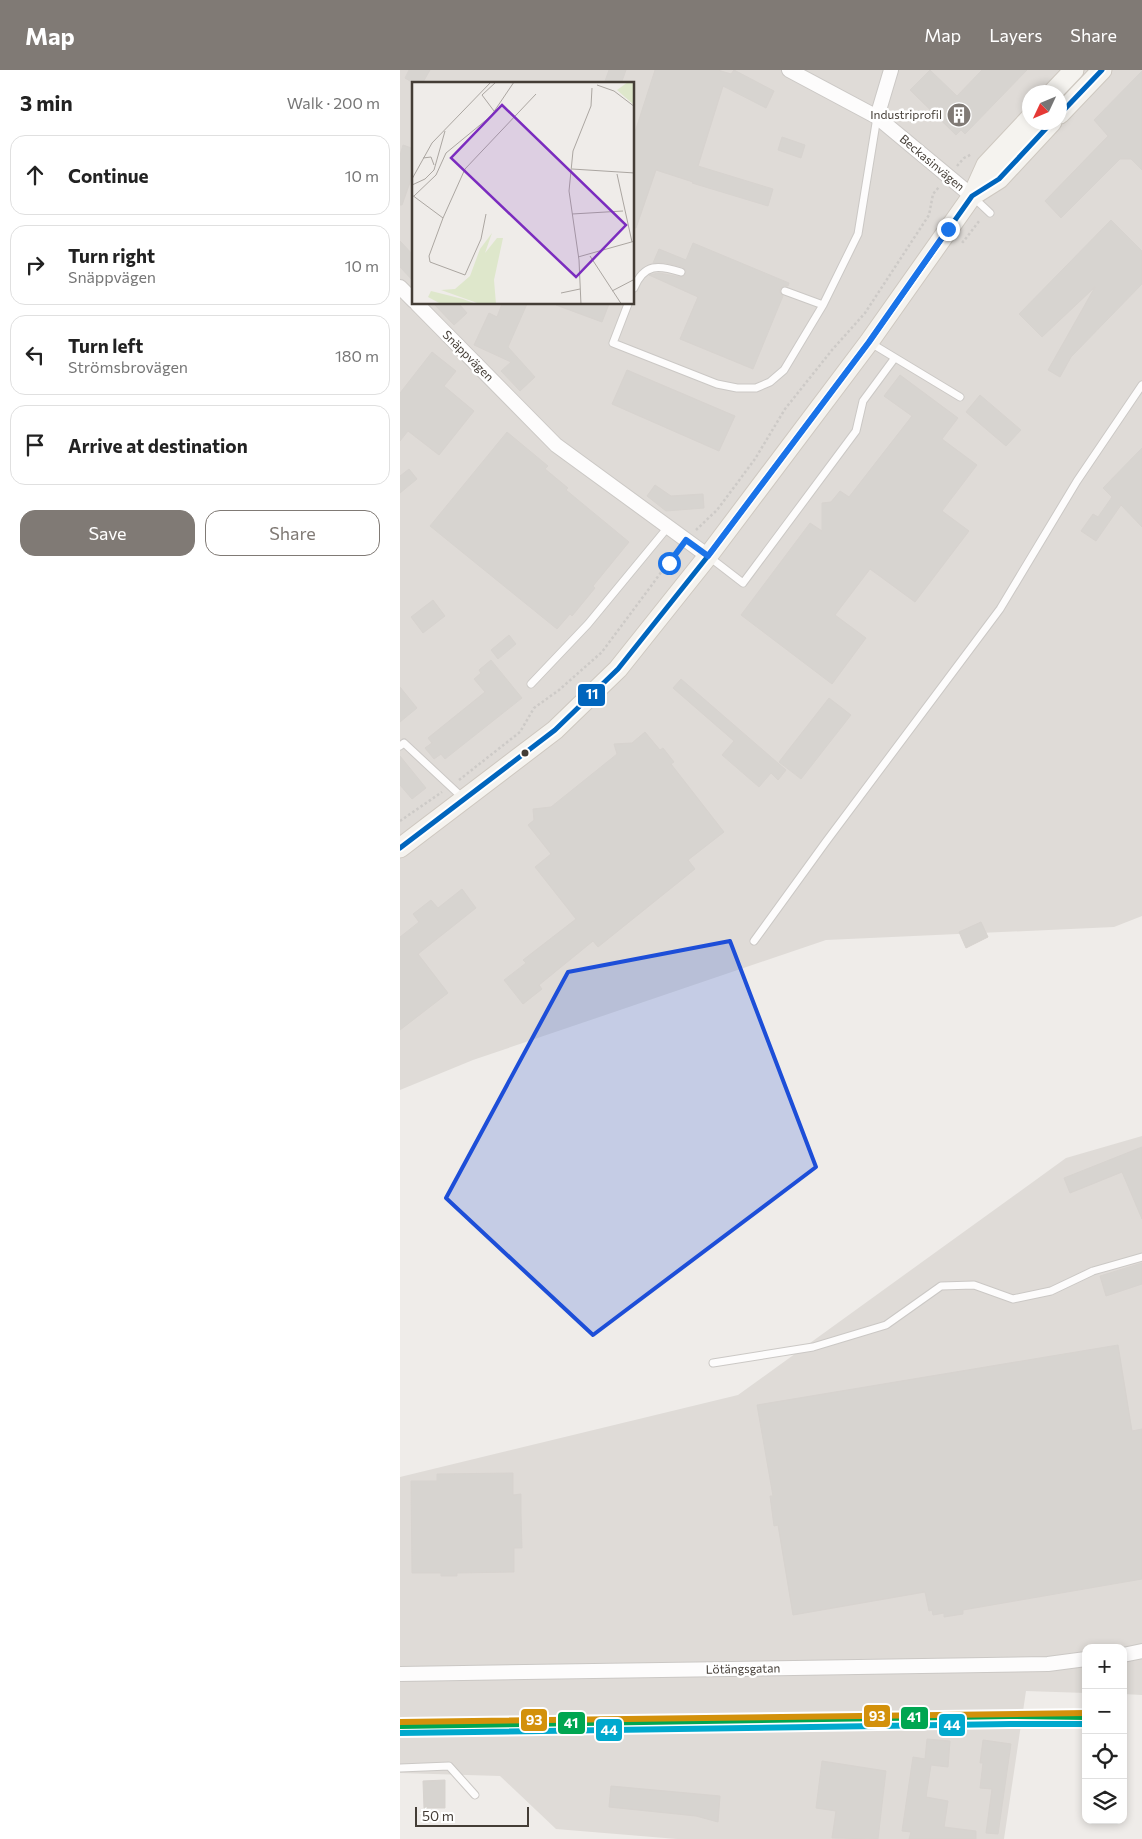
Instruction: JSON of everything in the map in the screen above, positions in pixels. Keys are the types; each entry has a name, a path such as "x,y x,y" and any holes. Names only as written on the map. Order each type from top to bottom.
{"main road":[{"path":"1060,85 1074,70"},
{"path":"1067,107 1102,70"},
{"path":"400,848 555,730 618,669 708,556 869,342 972,196 986,165 1022,127"},
{"path":"972,196 999,179 1045,130"}],"street":[{"name":"Beckasinvägen","path":"789,70 877,117 972,196"},
{"path":"877,117 890,70"},
{"path":"400,287 412,299"},
{"name":"Snäppvägen","path":"418,305 556,445 708,556"},
{"path":"1127,1654 1142,1651"},
{"name":"Lötängsgatan","path":"400,1674 1048,1664 1082,1660"}],"lane":[{"path":"628,305 613,343 717,384 737,388 756,388 770,382 784,370 823,305 858,234 877,117"},
{"path":"972,196 990,213"},
{"path":"635,286 642,275 655,268 662,266 681,272"},
{"path":"785,291 823,305"},
{"path":"869,342 894,359 960,397"},
{"path":"708,556 743,582 856,431 864,401 894,359"},
{"path":"754,941 1000,609 1077,481 1142,385"},
{"path":"531,684 588,624 668,527"},
{"path":"400,746 404,743 464,799"},
{"path":"713,1363 813,1347 886,1324 941,1286 974,1285 1013,1298 1051,1291 1093,1271 1142,1257"},
{"path":"400,1768 450,1766 474,1795"}],"path":[{"path":"400,821 450,786 520,732 534,708 559,690 602,652 686,540 717,510 755,459 785,409 832,350 865,313 929,215 932,194 964,158 974,153"}],"highlighted area":[{"path":"730,941 816,1167 593,1335 446,1198 568,972"}],"shaded area":[{"path":"400,70 1142,70 1142,916 1114,927 826,940 473,1060 400,1090"},
{"path":"1142,1136 1142,1695 1127,1694 1127,1644 1082,1644 1082,1693 1026,1691 1004,1839 677,1839 556,1829 500,1776 400,1773 400,1477 738,1395 1066,1158"}],"building":[{"path":"409,70 430,70 423,82 412,82 405,78"},
{"path":"609,70 626,70 622,82 605,82"},
{"path":"655,70 718,70 731,74 734,70 774,91 766,108 723,86 698,166 773,189 768,206 656,170 635,228 635,132"},
{"name":"Industriprofil","path":"930,70 957,96 982,70 1027,70 965,134 961,130 956,135 910,90"},
{"path":"1142,71 1142,170 1131,159 1120,159 1061,218 1045,201 1108,136 1094,120"},
{"path":"782,137 805,145 801,158 778,150"},
{"path":"403,145 412,148 412,177 402,205 400,205 400,155"},
{"path":"1111,220 1142,251 1142,284 1071,357 1060,377 1048,370 1095,287 1042,337 1019,314"},
{"path":"400,241 412,254 412,280 400,267"},
{"path":"693,243 789,283 788,286 780,289 783,296 753,369 680,339 698,297 649,275 659,273 684,276 686,271 683,267 666,263 653,263 659,249 686,260"},
{"path":"435,305 460,305 467,313 454,325"},
{"path":"502,305 527,305 508,347 535,377 520,391 501,371 511,362 474,345 489,313 497,317"},
{"path":"556,305 609,305 602,322"},
{"path":"432,352 456,371 444,386 474,411 439,455 408,431 400,441 400,393"},
{"path":"627,370 735,416 719,451 612,404"},
{"path":"900,375 958,418 942,439 977,465 942,511 969,531 915,602 870,569 835,615 866,638 832,684 741,615 810,523 822,531 822,503 831,502 840,491 849,497 912,416 884,396"},
{"path":"980,395 1021,430 1006,446 966,412"},
{"path":"507,432 548,466 545,469 568,488 566,490 629,542 593,586 595,588 572,616 570,614 557,629 430,526"},
{"path":"1142,448 1142,527 1121,505 1096,541 1081,531 1093,514 1098,517 1112,497 1103,488"},
{"path":"409,469 417,479 400,493 400,476"},
{"path":"655,485 671,496 703,494 704,508 666,511 647,496"},
{"path":"433,600 445,616 423,633 411,617"},
{"path":"509,635 516,644 498,659 491,650"},
{"path":"491,660 522,698 445,759 441,754 434,759 425,748 432,743 428,738 485,692 474,679 481,673 479,670"},
{"path":"681,679 786,770 778,780 771,773 759,787 722,755 734,741 673,688"},
{"path":"400,687 417,708 400,722"},
{"path":"829,698 851,715 801,779 779,762"},
{"path":"645,732 660,750 663,748 674,762 671,764 724,832 688,860 695,869 598,947 593,941 539,985 542,989 523,1004 504,980 526,963 523,960 576,919 535,867 551,854 528,825 534,820 533,809 551,807 617,754 614,744 632,743"},
{"path":"400,756 426,788 412,799 400,785"},
{"path":"462,889 476,908 418,954 448,993 400,1030 400,937 419,922 413,914 431,900 438,908"},
{"path":"981,922 988,937 966,948 959,932"},
{"path":"1142,1147 1142,1219 1122,1172 1070,1193 1064,1178"},
{"path":"1142,1263 1142,1284 1106,1296 1100,1276"},
{"path":"1118,1345 1132,1431 1142,1429 1142,1579 963,1610 963,1614 944,1617 944,1613 933,1615 932,1610 929,1611 925,1592 793,1615 778,1525 774,1526 770,1496 773,1496 757,1405"},
{"path":"513,1473 513,1495 521,1494 522,1548 514,1548 514,1572 457,1573 457,1576 441,1576 441,1573 412,1573 411,1481 437,1481 437,1474"},
{"path":"927,1739 950,1741 948,1767 931,1765 926,1797 948,1801 944,1827 976,1831 976,1839 909,1839 911,1832 902,1831 913,1757 925,1759"},
{"path":"983,1740 1011,1744 998,1834 986,1833 992,1789 980,1788 983,1763 980,1763"},
{"path":"822,1761 886,1771 878,1839 832,1838 836,1811 816,1808"},
{"path":"445,1780 445,1808 424,1808 423,1781"},
{"path":"611,1786 720,1796 718,1822 696,1816 609,1807"}],"transit line":[{"name":"11","path":"1067,107 1102,70"},
{"name":"11","path":"400,848 555,730 618,669 708,556 869,342 972,196 999,179 1045,130"},
{"name":"93","path":"400,1722 1082,1713"},
{"name":"41","path":"400,1726 1010,1716 1082,1717"},
{"name":"44","path":"400,1733 1082,1724"}],"place":[{"name":"Industriprofil","path":"959,115"}],"route":[{"path":"669,563 686,540 708,556 869,342 948,229"}]}
